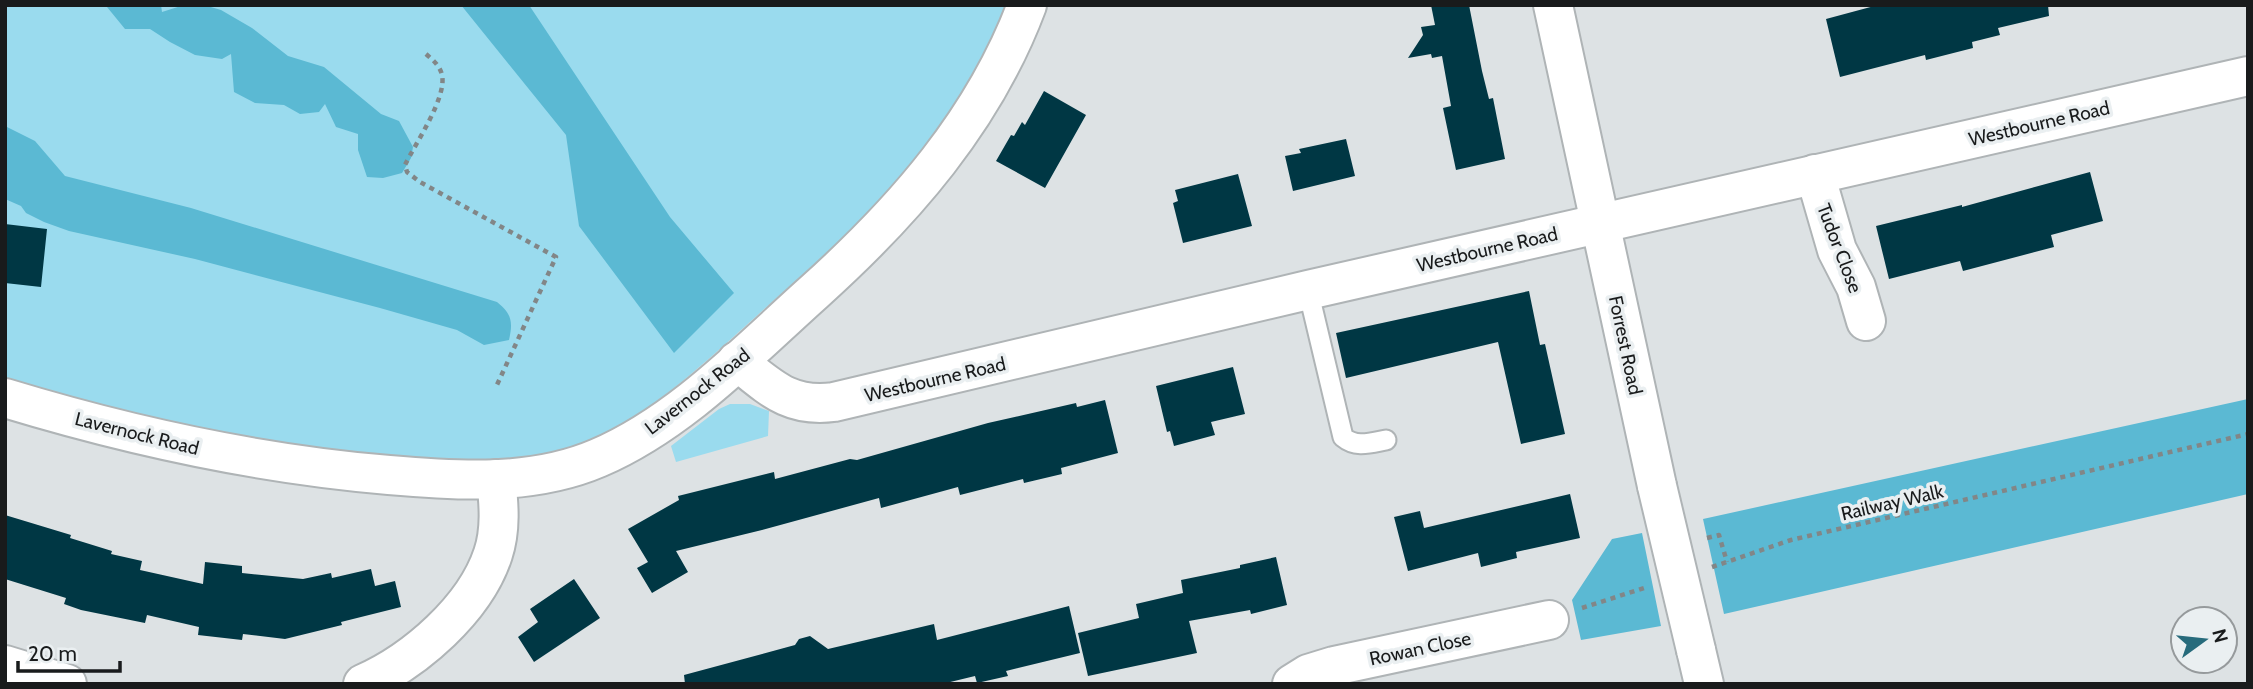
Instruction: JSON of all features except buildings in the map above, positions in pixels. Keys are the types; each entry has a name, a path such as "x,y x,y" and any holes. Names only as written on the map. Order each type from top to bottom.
{"street":[{"name":"Lavernock Road","path":"5,398 215,452 354,472 454,480 496,479 557,471 597,458 673,415 846,263 913,194 978,106 1027,5"},
{"name":"Forrest Road","path":"1553,5 1657,485 1700,667"},
{"name":"Westbourne Road","path":"737,361 786,397 802,403 834,402 1308,290 2248,76"},
{"name":"Tudor Close","path":"1815,174 1837,250 1856,287 1866,321"},
{"path":"363,684 400,665 426,644 450,621 483,576 493,553 498,530 496,479"},
{"name":"Rowan Close","path":"1292,684 1308,674 1334,666 1549,620"},
{"path":"5,665 67,684"}],"lane":[{"path":"1308,290 1343,437 1350,443 1359,445 1386,440"}],"path":[{"path":"426,54 437,63 443,84 440,98 405,165 407,172 420,182 556,257 496,387"},
{"name":"Railway Walk","path":"1703,570 1791,540 2248,434"},
{"path":"1549,620 1562,618 1593,604 1654,585"}],"shaded area":[{"path":"5,5 1006,5 986,53 967,87 943,124 903,174 836,244 684,380 639,414 587,442 525,457 458,461 361,454 229,436 144,417 5,379"},
{"path":"102,5 161,5 162,12 184,5 204,5 221,10 252,28 288,56 324,67 381,114 399,121 413,147 411,158 402,173 383,178 367,177 358,150 358,134 336,127 325,104 319,112 300,114 284,105 255,103 234,92 231,54 222,59 195,55 150,29 125,29 107,7"},
{"path":"461,5 529,5 670,217 734,293 674,353 579,226 566,135"},
{"path":"5,126 35,141 65,176 191,208 497,302 506,310 510,319 509,340 484,345 457,330 380,308 195,259 69,231 44,222 5,199"},
{"path":"2248,399 2248,494 1724,614 1703,519"},
{"path":"730,404 750,404 769,411 768,436 676,462 671,446 719,409"},
{"path":"1642,533 1661,626 1581,640 1572,600 1612,539"}]}
